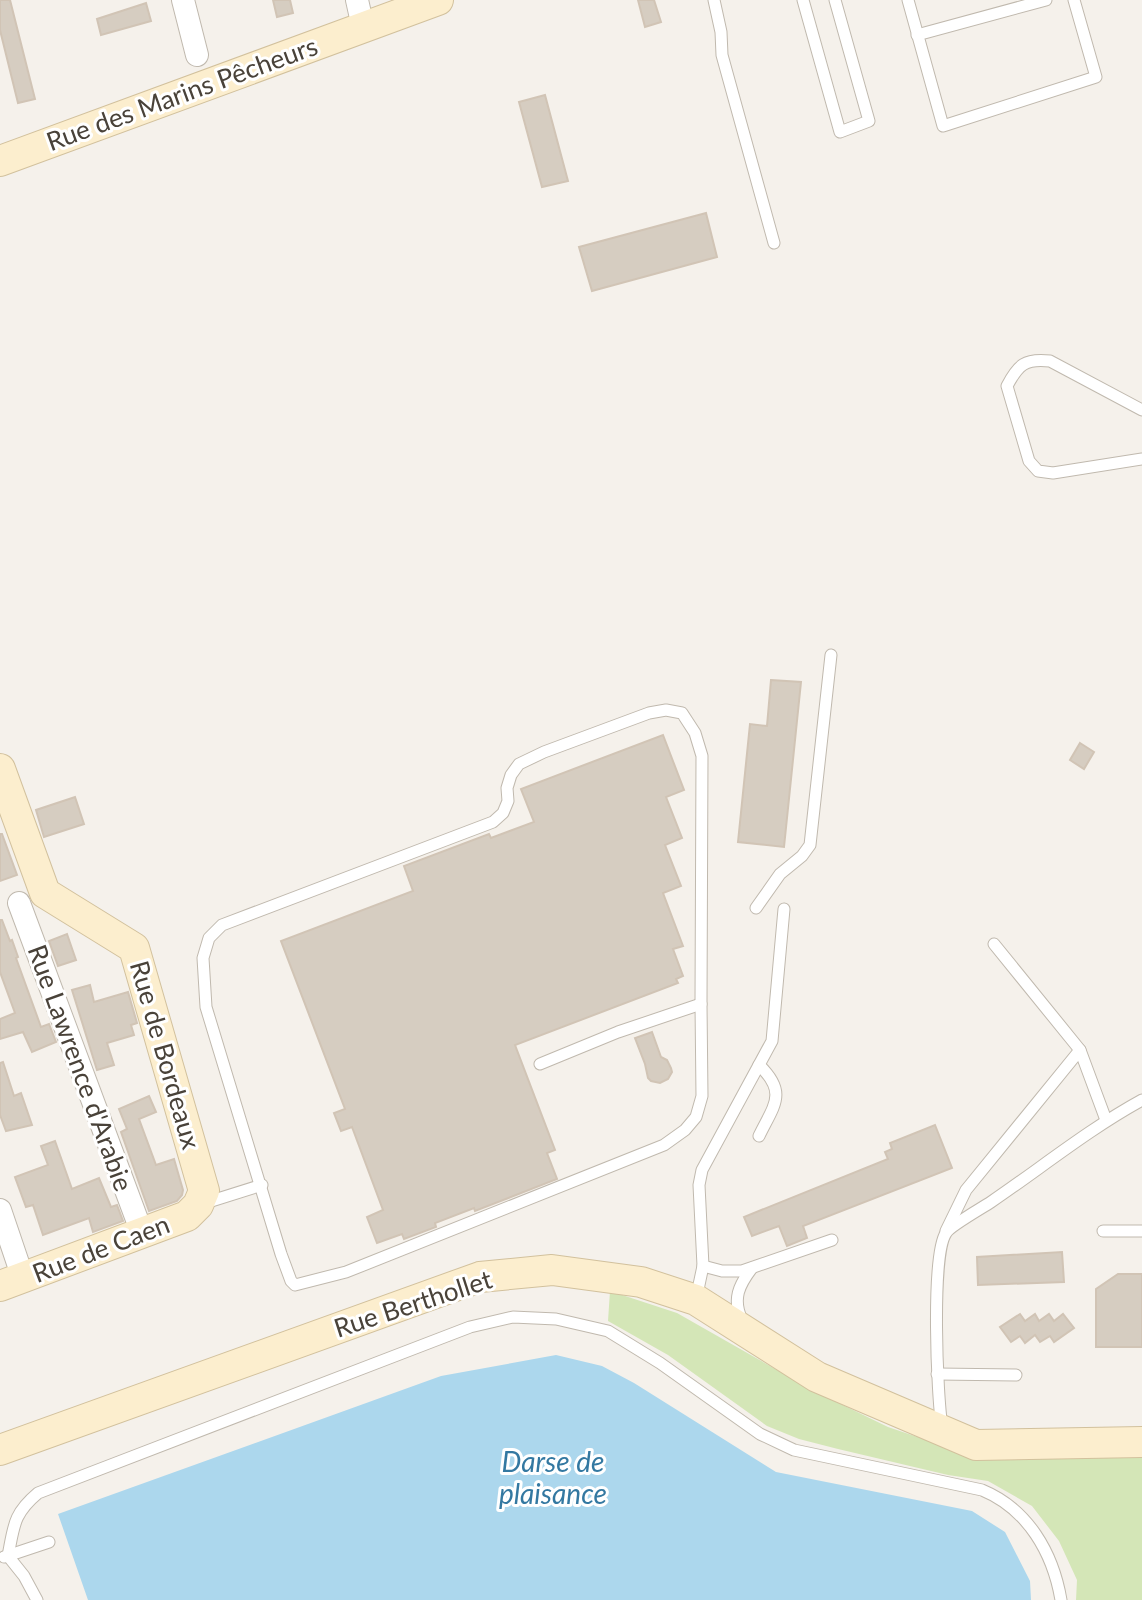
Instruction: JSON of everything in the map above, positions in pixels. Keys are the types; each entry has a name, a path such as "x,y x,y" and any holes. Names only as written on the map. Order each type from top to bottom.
{"main road":[{"name":"Rue des Marins Pêcheurs","path":"0,161 360,14 438,0"},
{"path":"0,769 21,902"},
{"name":"Rue de Bordeaux","path":"21,902 134,948 204,1191 198,1205"},
{"name":"Rue de Caen","path":"12,1282 187,1216 198,1205"},
{"name":"Rue Berthollet","path":"0,1450 480,1277 552,1270 641,1282 696,1300 817,1377 976,1445 1142,1442"}],"street":[{"path":"183,0 197,55"},
{"name":"Rue Lawrence d'Arabie","path":"21,902 142,1233"},
{"path":"0,1210 12,1282"}],"lane":[{"path":"714,0 722,55 774,243"},
{"path":"803,0 840,132 869,121 835,0"},
{"path":"908,0 943,126 1096,77 1074,0"},
{"path":"917,35 1046,0"},
{"path":"1142,410 1050,361 1034,359 1017,368 1007,386 1029,461 1038,471 1053,473 1142,459"},
{"path":"756,908 780,874 810,845 831,655"},
{"path":"666,710 682,713 695,733 702,756 701,1004 702,1096 696,1117 685,1130 664,1145 346,1272 295,1285 281,1254 206,1007 203,958 209,938 222,925 493,822 503,813 508,801 507,788 511,775 519,764 636,718 666,710"},
{"path":"696,1300 703,1266 699,1185 702,1170 772,1041 784,909"},
{"path":"994,944 1080,1050 1106,1120"},
{"path":"540,1064 618,1032 701,1004"},
{"path":"942,1431 937,1374 938,1258 946,1232 966,1190 1080,1050"},
{"path":"759,1065 775,1085 777,1100 759,1136"},
{"path":"946,1232 1106,1120 1142,1100"},
{"path":"198,1205 262,1185"},
{"path":"1103,1231 1142,1231"},
{"path":"703,1266 722,1271 742,1271 832,1240"},
{"path":"750,1335 738,1311 736,1294 752,1268"},
{"path":"4,1556 15,1519 24,1505 38,1493 470,1327 513,1317 556,1319 608,1331 660,1363 760,1434 794,1450 982,1490 997,1496 1029,1525 1042,1544 1058,1582 1061,1600"},
{"path":"937,1374 1016,1375"},
{"path":"4,1556 49,1542"},
{"path":"4,1556 24,1576 37,1600"}],"green space":[{"path":"610,1291 677,1313 812,1390 888,1427 962,1452 1142,1457 1142,1600 1076,1600 1077,1580 1059,1541 1032,1506 988,1481 948,1475 838,1449 799,1439 767,1426 668,1355 608,1321"}],"water":[{"name":"Darse de plaisance","path":"556,1355 602,1366 634,1383 776,1472 972,1511 1005,1532 1030,1581 1031,1600 88,1600 58,1514 441,1376"}],"building":[{"path":"0,0 10,0 35,99 18,103 0,30"},
{"path":"273,0 290,0 293,13 277,17"},
{"path":"638,0 654,0 661,22 645,27"},
{"path":"146,3 151,21 101,35 97,19"},
{"path":"545,95 568,181 542,187 519,102"},
{"path":"706,213 717,257 592,291 579,247"},
{"path":"771,680 801,682 784,847 738,842 750,724 767,726"},
{"path":"663,735 684,790 666,797 682,838 665,845 681,886 663,893 683,946 673,949 683,976 676,979 678,983 515,1045 555,1150 547,1153 557,1179 435,1223 436,1227 404,1239 402,1234 377,1243 367,1217 383,1210 352,1127 341,1131 334,1113 345,1109 281,941 413,891 404,866 489,834 491,838 534,822 521,789"},
{"path":"1080,743 1094,752 1084,769 1070,760"},
{"path":"75,797 84,824 44,837 36,810"},
{"path":"0,834 17,875 0,881"},
{"path":"0,920 12,940 41,1027 49,1024 56,1042 32,1052 23,1032 0,1039 0,1019 15,1013 0,972"},
{"path":"67,934 76,960 58,966 49,941"},
{"path":"90,985 94,1002 128,992 137,1023 131,1025 134,1035 107,1043 114,1065 97,1070 72,990"},
{"path":"652,1032 661,1057 667,1060 672,1072 668,1079 660,1083 648,1078 635,1038"},
{"path":"3,1062 14,1096 21,1093 32,1125 6,1131 0,1115 0,1063"},
{"path":"149,1096 156,1112 139,1119 156,1165 174,1159 183,1190 177,1201 149,1211 121,1132 127,1129 119,1109"},
{"path":"935,1125 952,1168 803,1226 807,1238 787,1246 779,1226 752,1236 744,1217 888,1159 885,1152 892,1149 890,1143"},
{"path":"55,1141 72,1189 99,1178 111,1207 117,1205 123,1221 93,1232 89,1218 43,1235 33,1205 26,1207 15,1177 48,1165 41,1146"},
{"path":"1062,1252 1064,1282 978,1285 977,1257"},
{"path":"1118,1274 1142,1274 1142,1347 1096,1347 1096,1289"},
{"path":"1020,1314 1025,1321 1035,1314 1039,1321 1049,1314 1054,1321 1063,1314 1074,1328 1054,1342 1050,1336 1040,1342 1035,1335 1025,1343 1020,1336 1011,1342 1000,1327"}]}
